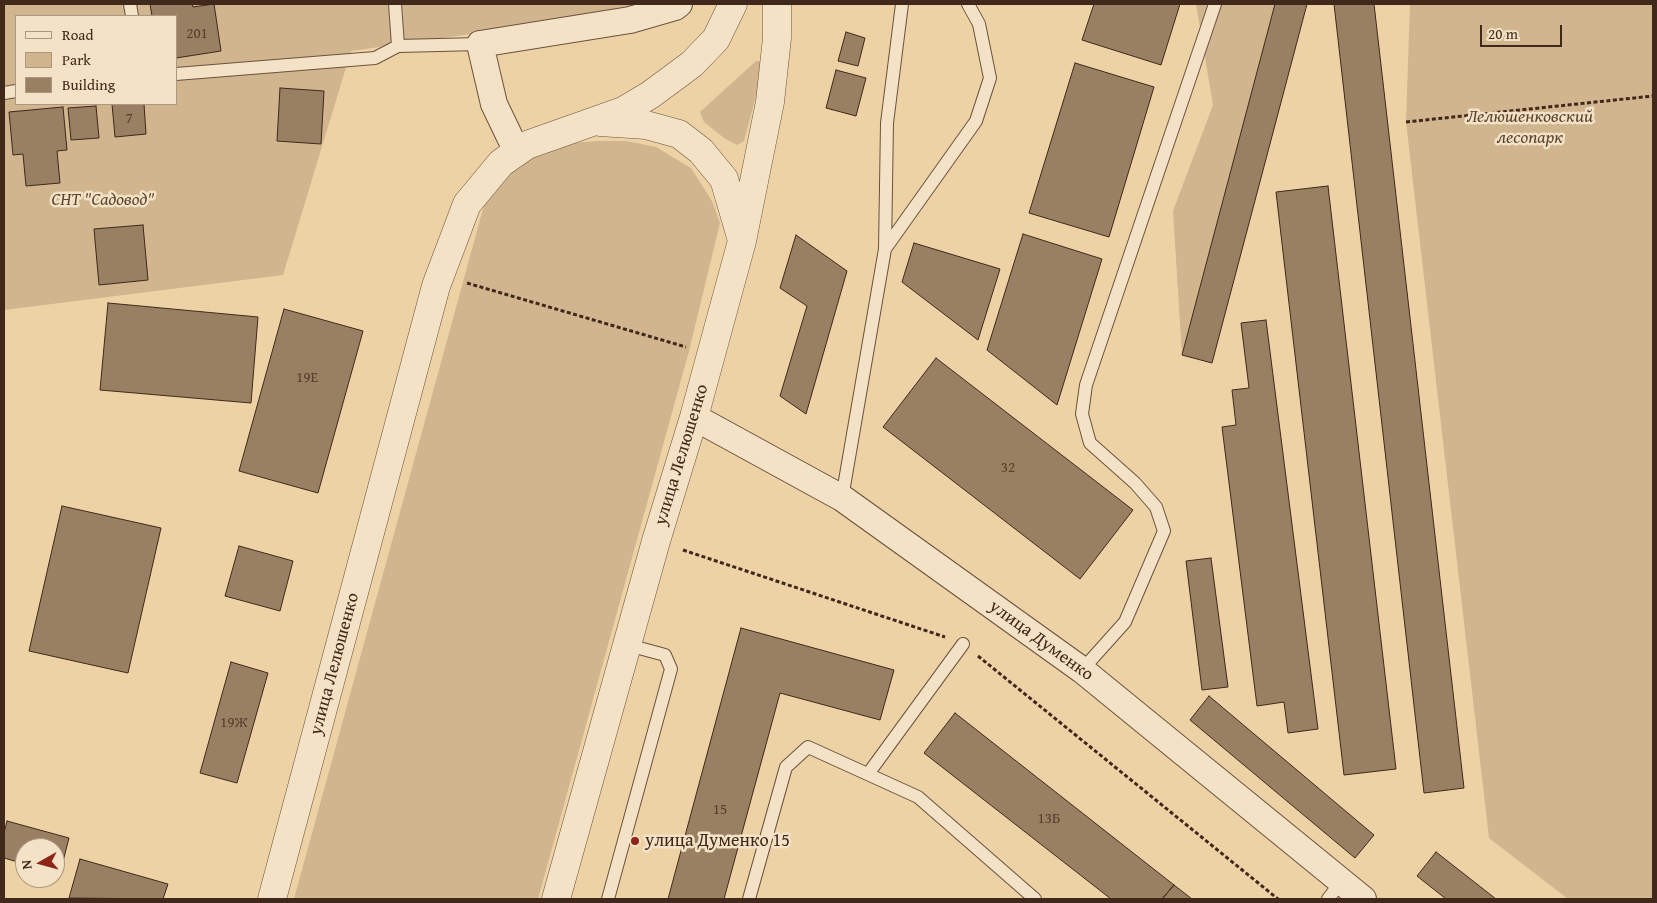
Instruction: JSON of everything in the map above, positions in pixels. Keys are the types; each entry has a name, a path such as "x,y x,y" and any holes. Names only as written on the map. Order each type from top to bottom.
{"street":[{"path":"593,122 623,111 650,95 692,64 716,40 733,4"},
{"name":"улица Лелюшенко","path":"556,899 656,541 694,417 742,241 770,102 778,38 777,4"},
{"path":"517,152 494,104 480,44 630,20 677,6"},
{"path":"593,122 646,125 678,134 701,151 724,179 742,241"},
{"name":"улица Лелюшенко","path":"272,899 440,275 467,204 501,163 527,145 558,132 593,122"},
{"name":"улица Думенко","path":"694,417 842,498 1082,670 1334,891 1364,899"}],"lane":[{"path":"395,4 398,46"},
{"path":"842,498 885,250 887,123 902,4"},
{"path":"885,250 976,121 990,78 979,24 968,4"},
{"path":"1082,670 1126,622 1164,531 1156,507 1135,483 1090,443 1082,414 1086,385 1214,4"},
{"path":"178,74 374,58 398,46 480,44"},
{"path":"868,774 963,644"},
{"path":"608,899 671,669 665,655 628,645"},
{"path":"749,899 786,767 808,747 918,797 1035,899"}],"path":[{"path":"1406,122 1653,96"},
{"path":"440,275 711,354"},
{"path":"656,541 963,644 1278,899"}],"green space":[{"name":"СНТ \"Садовод\"","path":"4,4 682,4 351,51 283,275 4,310"},
{"path":"1196,4 1275,4 1182,355 1173,211 1213,105"},
{"name":"Лелюшенковский лесопарк","path":"1410,4 1653,4 1653,899 1568,899 1489,838 1406,122"},
{"path":"756,61 763,61 763,69 744,141 737,145 724,138 704,122 700,112"},
{"path":"626,141 656,147 691,168 712,201 720,223 689,351 538,899 294,899 486,198 511,170 541,152 569,143"}],"building":[{"path":"150,4 192,4 193,7 214,4 221,51 178,58 178,15 152,15"},
{"path":"1094,4 1180,4 1161,65 1082,40"},
{"path":"1275,4 1307,4 1212,363 1182,355"},
{"path":"1334,4 1374,4 1464,788 1424,793"},
{"path":"846,32 865,38 858,66 838,61"},
{"path":"1075,63 1154,87 1109,237 1029,213"},
{"path":"836,70 866,78 856,116 826,108"},
{"path":"280,88 324,91 321,144 277,141"},
{"path":"112,105 144,105 146,134 115,137"},
{"path":"96,106 99,138 71,140 68,108"},
{"path":"63,107 67,150 57,151 60,183 26,186 23,154 13,155 9,112"},
{"path":"1328,186 1396,769 1344,775 1276,192"},
{"path":"143,225 148,280 99,285 94,229"},
{"path":"1023,234 1102,259 1057,405 987,350"},
{"path":"796,235 847,271 806,414 780,396 807,306 780,288"},
{"path":"914,243 1000,269 978,340 902,282"},
{"path":"108,303 258,317 251,403 100,390"},
{"path":"284,309 363,331 318,493 239,471"},
{"path":"1266,320 1318,729 1288,733 1284,702 1257,706 1222,427 1236,425 1232,390 1249,388 1241,323"},
{"path":"936,358 1133,510 1080,579 883,427"},
{"path":"62,506 161,528 128,673 29,651"},
{"path":"239,546 293,561 280,611 225,596"},
{"path":"1211,558 1228,687 1202,690 1186,561"},
{"path":"741,628 894,670 880,720 780,693 724,899 668,899"},
{"path":"231,662 268,673 237,783 200,773"},
{"path":"1209,696 1374,835 1355,858 1190,720"},
{"path":"955,713 1174,885 1162,899 1111,899 924,753"},
{"path":"7,821 69,838 65,854 65,838 15,838 15,861 4,858 4,833"},
{"path":"1436,852 1496,899 1446,899 1417,876"},
{"path":"80,859 168,884 163,899 69,898"},
{"path":"1174,885 1192,899 1162,899"}],"place":[{"name":"улица Думенко 15","path":"635,841"}]}
